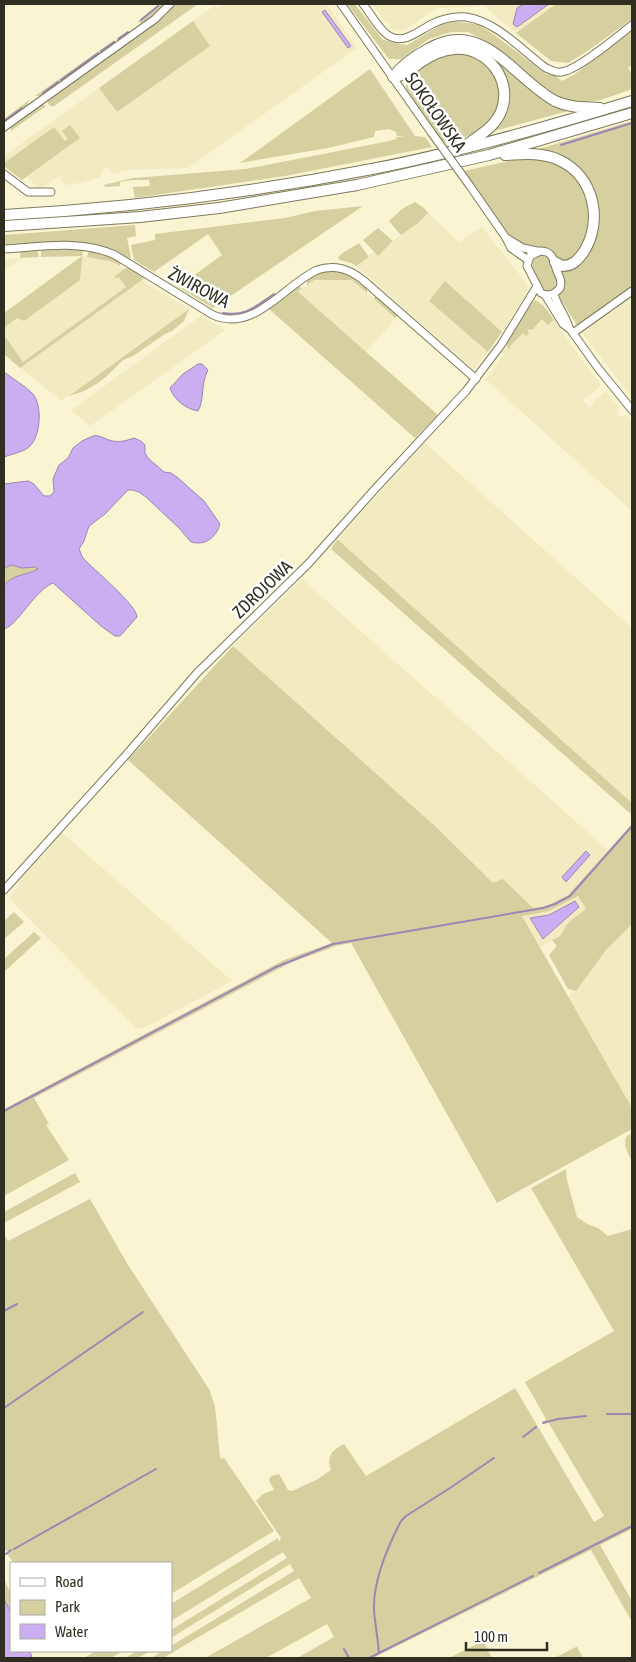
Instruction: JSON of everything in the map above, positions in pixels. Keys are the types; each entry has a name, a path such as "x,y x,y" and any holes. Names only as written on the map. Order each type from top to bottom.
{"highway":[{"path":"393,77 417,55 432,46 449,40 463,39 477,43 492,51 555,100 579,108 608,108"},
{"path":"393,77 402,76 422,61 437,53 453,49 467,49 478,53 491,62 499,72 504,88 504,101 500,114 492,126 458,150"},
{"path":"4,215 139,205 285,185 372,169 458,150 632,101"},
{"path":"4,226 140,217 218,208 357,185 489,155 632,113"},
{"path":"489,155 540,154 552,157 570,167 585,183 594,206 592,236 583,253 574,263 562,266 555,262"}],"street":[{"path":"4,127 155,19 170,4"},
{"name":"SOKOŁOWSKA","path":"341,4 513,250 525,256 528,260"},
{"path":"363,4 384,32 389,36 402,39 414,35 434,23 451,18 460,17 480,21 495,28 546,68 556,72 564,72 576,67 632,25"},
{"path":"4,174 32,193 51,192"},
{"name":"SOKOŁOWSKA","path":"506,238 519,246 537,251"},
{"name":"ŻWIROWA","path":"4,250 78,246 102,250 115,255 213,315 230,320 239,320 253,315 312,272 321,268 335,267 358,276 476,379"},
{"path":"530,300 545,294 554,294 558,290 561,282 552,255 548,252 537,251 528,260 528,266 537,286 545,294 564,324 632,410"},
{"name":"ZDROJOWA","path":"4,890 192,679 309,564 476,379 501,345 537,286"},
{"path":"571,331 632,291"},
{"path":"554,294 571,331"}],"shaded area":[{"path":"224,4 327,4 357,48 188,168 129,170 113,174 108,168 102,169 100,177 80,183 65,185 61,179 63,177 59,176 44,187 36,187 27,177 80,138 65,141 54,127 4,163 4,156 99,88 117,112 210,46 193,21 215,5 218,8"},
{"path":"372,4 481,4 477,7 438,8 404,31 389,28 390,22 387,24"},
{"path":"481,4 556,4 516,33"},
{"path":"428,213 459,242 482,227 527,284 528,291 502,332 445,282 429,301 488,352 475,368 472,368 356,266 373,252 378,256"},
{"path":"83,256 113,262 189,309 61,401 4,354 4,313"},
{"path":"22,258 4,271 4,259"},
{"path":"313,280 352,280 395,319 366,352 297,292"},
{"path":"632,293 632,398 580,330 606,312 610,313 615,310 613,307"},
{"path":"546,308 601,385 582,400 590,408 594,403 593,401 606,391 619,407 617,413 620,417 626,415 632,421 632,511 485,379 493,371 512,340"},
{"path":"201,316 225,330 90,426 71,410"},
{"path":"425,443 632,628 632,803 337,539"},
{"path":"302,579 608,850 568,895 546,906 533,908 493,884 436,827 233,646"},
{"path":"60,831 232,981 142,1029 136,1028 9,898 19,886 17,884 39,856 43,857"},
{"path":"580,895 589,909 555,943 552,940 541,948 522,915 549,911"},
{"path":"632,921 632,1109 568,997 603,949"}],"green space":[{"path":"160,4 165,4 144,23 137,22"},
{"path":"174,4 198,4 54,106 50,106 46,100 166,15"},
{"path":"347,4 355,4 382,39 394,43 407,45 441,25 453,22 479,25 546,74 555,76 562,81 575,74 632,29 632,65 628,68 632,74 632,89 601,100 584,102 566,101 553,95 487,41 468,32 451,32 429,39 401,59 389,59"},
{"path":"556,4 632,4 632,19 568,63 551,61 516,33"},
{"path":"193,21 210,46 117,112 99,88"},
{"path":"115,40 115,43 46,93 41,96 35,96"},
{"path":"464,53 482,60 489,67 498,84 499,103 491,120 480,131 444,143 406,90 406,80 432,61"},
{"path":"490,55 559,108 568,111 494,131 508,106 509,90 504,75"},
{"path":"370,69 415,136 425,137 432,147 285,176 135,198 133,187 150,186 149,180 120,182 120,186 106,187 103,185 133,178 246,169 389,141 397,139 396,137 406,137 397,136 396,132 389,129 375,131 374,137 328,148 240,163"},
{"path":"29,100 27,106 4,123 4,119"},
{"path":"42,104 46,106 11,131 10,126"},
{"path":"632,121 632,289 579,328 560,299 557,299 563,284 561,272 575,268 589,252 597,227 598,203 595,192 589,184 549,159 539,149"},
{"path":"70,125 80,138 22,180 4,166 4,163 54,127 65,141 68,139 62,131"},
{"path":"537,158 563,166 577,178 590,199 590,231 575,258 567,263 558,259 551,249 524,244 509,235 464,171 518,159"},
{"path":"415,202 428,213 401,235 389,221 402,209"},
{"path":"363,206 213,308 178,287 222,255 208,234 154,272 134,260 131,245 155,240 155,234"},
{"path":"135,225 136,236 127,238 131,257 129,259 114,251 84,243 68,242 4,247 4,235"},
{"path":"378,228 393,241 378,256 363,240"},
{"path":"359,243 369,257 356,266 339,260 338,258 341,254"},
{"path":"83,249 80,280 24,321 17,318 4,328 4,313 82,256 41,257 41,250"},
{"path":"89,250 120,262 120,266 113,262 87,257"},
{"path":"37,251 39,257 20,258 21,252"},
{"path":"544,255 550,260 557,281 555,287 551,290 545,290 541,286 532,267 534,258"},
{"path":"126,268 131,268 145,276 20,368 4,354 4,335 23,362 126,287 119,277 116,279 115,276"},
{"path":"326,271 345,273 367,289 367,293 352,280 314,280 307,285 307,279"},
{"path":"445,281 502,332 488,352 429,301"},
{"path":"298,286 302,288 298,292 438,415 415,438 269,309"},
{"path":"375,297 398,315 395,318 373,298"},
{"path":"535,300 544,306 554,320 548,325 542,319 532,330 527,329 529,333 526,336 523,333 510,346 510,349 508,348 506,343"},
{"path":"189,309 184,321 172,331 133,356 123,360 98,383 84,391 69,396"},
{"path":"337,539 632,803 632,815 331,549"},
{"path":"11,565 22,568 35,567 38,569 11,579 4,586 4,568"},
{"path":"233,646 436,827 493,883 503,879 533,908 546,906 568,895 632,824 632,924 606,950 576,991 568,989 549,955 557,946 552,940 559,937 568,923 586,909 578,896 549,911 522,916 632,1108 632,1129 497,1203 351,943 336,946 290,963 34,1098 49,1124 46,1125 69,1160 4,1196 4,1109 284,960 332,943 128,760"},
{"path":"14,912 24,922 4,939 4,921"},
{"path":"34,932 41,938 4,972 4,959"},
{"path":"632,1133 632,1161 625,1143 626,1137"},
{"path":"566,1169 577,1217 587,1224 598,1228 608,1236 632,1229 632,1529 600,1545 632,1601 632,1622 591,1550 373,1658 297,1658 334,1637 327,1624 266,1658 205,1658 311,1598 299,1578 163,1658 151,1658 161,1652 172,1652 172,1645 294,1571 290,1564 172,1637 172,1629 287,1558 283,1552 172,1620 172,1603 278,1538 279,1542 281,1538 256,1501 263,1494 274,1490 269,1480 271,1476 279,1474 288,1490 292,1491 318,1479 331,1470 329,1461 331,1454 344,1444 366,1476 515,1388 594,1522 604,1516 548,1422 544,1424 542,1422 546,1419 525,1382 614,1331 531,1188"},
{"path":"75,1173 80,1182 4,1223 4,1212"},
{"path":"90,1199 128,1265 209,1389 215,1406 220,1457 221,1459 224,1458 274,1531 172,1593 172,1562 13,1562 7,1554 9,1553 4,1550 4,1233 8,1241"},
{"path":"4,1579 10,1592 10,1611 4,1599"},
{"path":"483,1641 492,1658 449,1658"},
{"path":"576,1647 583,1658 554,1658"},
{"path":"94,1652 121,1652 111,1658 84,1658"},
{"path":"135,1652 148,1652 138,1658 125,1658"}],"water":[{"path":"524,4 549,4 517,27 513,24 517,8"},
{"path":"325,10 351,46 348,48 322,12"},
{"path":"198,364 202,364 208,370 198,411 181,403 174,396 170,388 183,374"},
{"path":"4,372 36,398 39,420 36,436 29,447 21,452 4,457"},
{"path":"93,436 100,436 115,441 125,441 134,438 141,441 145,445 145,453 148,458 164,472 171,473 177,477 204,501 220,524 218,529 213,537 205,542 191,542 146,497 139,492 128,490 105,514 89,526 79,549 83,558 130,604 137,617 120,636 115,636 53,583 40,593 15,622 4,629 4,586 15,577 38,569 35,567 22,568 11,565 4,568 4,484 28,481 34,484 44,496 50,496 54,492 53,479 59,465 68,458 73,448"},
{"path":"586,851 590,855 566,882 562,877"},
{"path":"575,901 579,907 543,939 530,918 549,915"},
{"path":"4,1599 10,1611 10,1652 30,1652 32,1658 4,1658"}],"waterway":[{"path":"141,20 158,6"},
{"path":"118,39 128,32"},
{"path":"101,51 114,42"},
{"path":"61,80 98,53"},
{"path":"43,93 58,82"},
{"path":"4,121 22,108"},
{"path":"561,145 632,123"},
{"path":"223,313 231,314 250,310 274,294"},
{"path":"4,1111 276,967 333,944 543,908 555,904 570,896 632,826"},
{"path":"4,1311 17,1304"},
{"path":"4,1408 143,1312"},
{"path":"607,1414 631,1414"},
{"path":"543,1423 558,1419 586,1416"},
{"path":"523,1437 536,1427"},
{"path":"379,1653 374,1599 386,1553 401,1521 494,1458"},
{"path":"14,1549 156,1469"},
{"path":"539,1573 632,1526"},
{"path":"6,1554 11,1550"},
{"path":"369,1658 533,1576"},
{"path":"344,1649 349,1658"}]}
